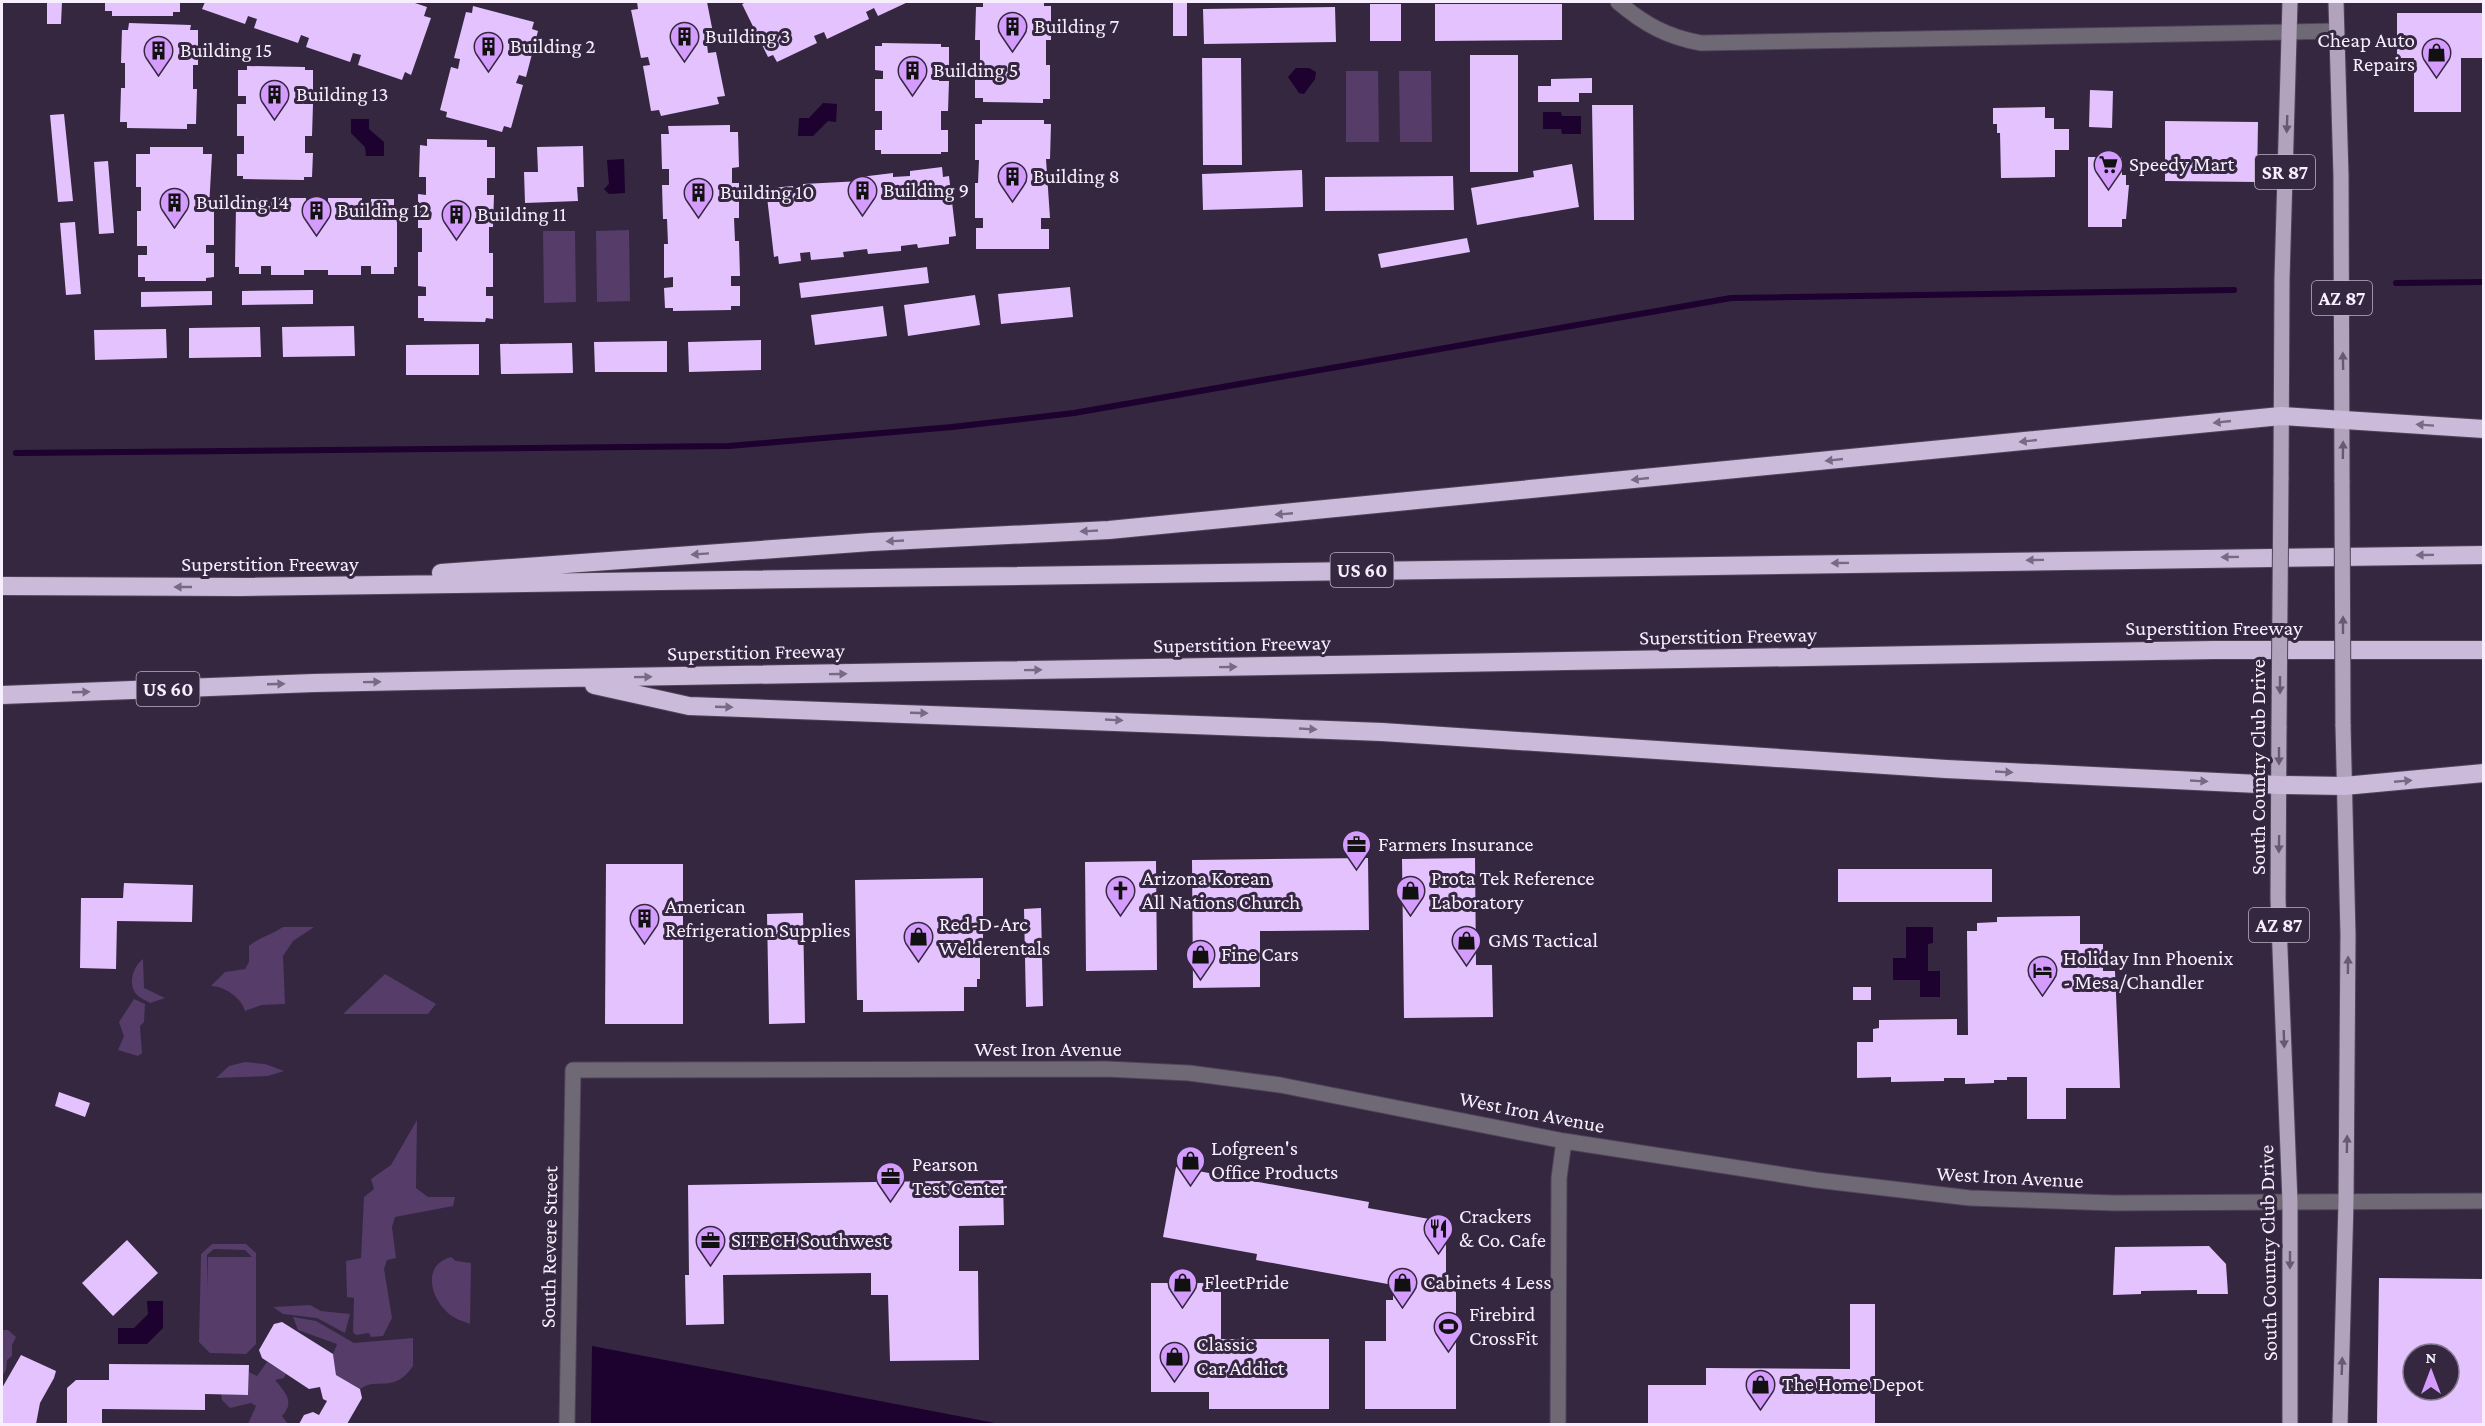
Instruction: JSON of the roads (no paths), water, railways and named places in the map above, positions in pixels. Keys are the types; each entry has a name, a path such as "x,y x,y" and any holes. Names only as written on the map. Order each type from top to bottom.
{"highway":[{"path":"241,587 871,542 1109,530 2281,416 2484,429"},
{"name":"Superstition Freeway","path":"2,585 241,587 2484,555"},
{"name":"Superstition Freeway","path":"2,696 314,683 563,678 2202,650 2484,650"},
{"path":"563,678 689,706 1370,732 1946,769 2344,786 2484,773"}],"main road":[{"name":"South Country Club Drive","path":"2290,2 2281,416 2278,898 2290,1202 2290,1425"},
{"name":"AZ 87","path":"2336,2 2343,419 2343,725 2348,935 2346,1202 2340,1425"}],"street":[{"path":"1618,2 1653,28 1670,36 1701,43 2336,31"},
{"name":"West Iron Avenue","path":"573,1070 1106,1069 1189,1073 1280,1085 1564,1141 1816,1180 1970,1198 2114,1203 2484,1201"},
{"name":"South Revere Street","path":"567,1425 573,1070"},
{"path":"1558,1425 1558,1178 1564,1141"}],"waterway":[{"path":"2396,283 2484,282"},
{"path":"16,453 729,446 952,427 1074,413 1731,298 2234,290"}],"place":[{"name":"Building 7","path":"1013,52"},
{"name":"Building 3","path":"684,62"},
{"name":"Building 2","path":"489,72"},
{"name":"Building 15","path":"159,76"},
{"name":"Cheap Auto Repairs","path":"2436,78"},
{"name":"Building 5","path":"912,96"},
{"name":"Building 13","path":"275,120"},
{"name":"Speedy Mart","path":"2108,190"},
{"name":"Building 8","path":"1012,202"},
{"name":"Building 9","path":"862,216"},
{"name":"Building 10","path":"699,218"},
{"name":"Building 14","path":"175,228"},
{"name":"Building 12","path":"316,236"},
{"name":"Building 11","path":"456,240"},
{"name":"Farmers Insurance","path":"1357,870"},
{"name":"Arizona Korean All Nations Church","path":"1121,916"},
{"name":"Prota Tek Reference Laboratory","path":"1410,916"},
{"name":"American Refrigeration Supplies","path":"644,944"},
{"name":"Red-D-Arc Welderentals","path":"918,962"},
{"name":"GMS Tactical","path":"1467,966"},
{"name":"Fine Cars","path":"1200,980"},
{"name":"Holiday Inn Phoenix - Mesa/Chandler","path":"2042,996"},
{"name":"Lofgreen's Office Products","path":"1190,1186"},
{"name":"Pearson Test Center","path":"891,1202"},
{"name":"Crackers & Co. Cafe","path":"1438,1254"},
{"name":"SITECH Southwest","path":"710,1266"},
{"name":"FleetPride","path":"1183,1308"},
{"name":"Cabinets 4 Less","path":"1402,1308"},
{"name":"Firebird CrossFit","path":"1448,1352"},
{"name":"Classic Car Addict","path":"1175,1382"},
{"name":"The Home Depot","path":"1761,1410"}]}
